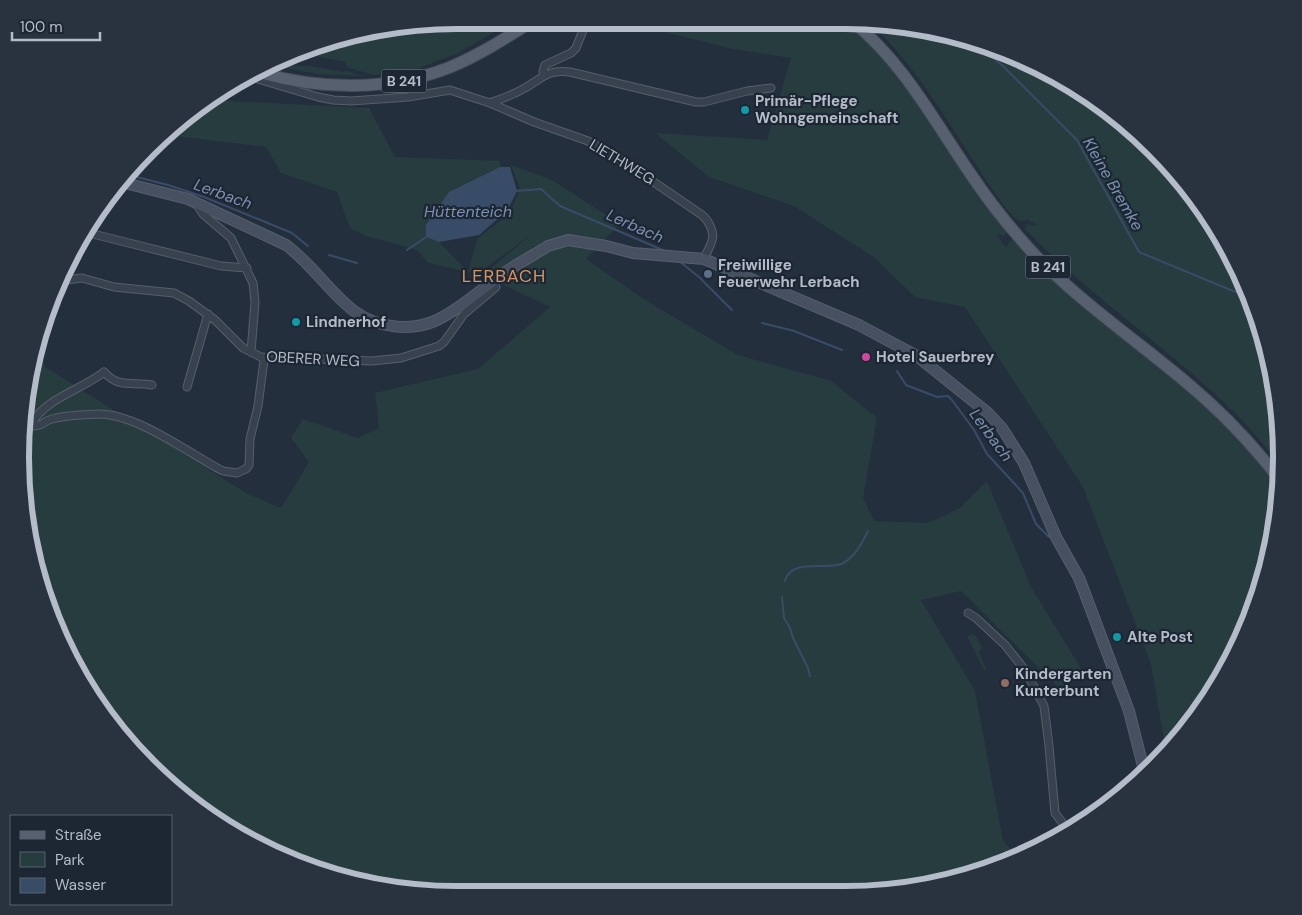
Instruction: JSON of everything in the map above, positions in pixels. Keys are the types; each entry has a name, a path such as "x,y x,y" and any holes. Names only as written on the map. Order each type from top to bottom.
{"main road":[{"name":"B 241","path":"276,69 309,76 342,79 370,79 399,75 429,68 460,56 508,29"},
{"name":"B 241","path":"266,74 290,80 327,85 357,86 401,81 431,74 463,62 519,29"},
{"name":"B 241","path":"862,30 877,42 901,70 920,95 984,194 1035,255 1081,297 1216,409 1245,438 1273,471"},
{"name":"B 241","path":"872,30 893,50 916,78 985,184 1018,226 1040,250 1085,292 1192,378 1221,404 1250,433 1273,461"}],"street":[{"path":"544,76 544,65 571,53 576,48 583,29"},
{"path":"490,103 524,89 544,76 558,70 696,102 770,88"},
{"name":"LIETHWEG","path":"257,79 333,100 351,101 408,97 450,90 490,103 534,122 588,141 626,163 702,214 711,228 712,240 704,259"},
{"path":"127,184 195,202 286,245 301,256 345,304 356,313 370,320 396,327 407,327 432,322 443,317 495,280 548,246 568,240 600,244 633,253 664,254 704,259 879,334 917,356 996,421 1020,456 1056,537 1079,578 1129,711 1143,766"},
{"path":"195,202 202,214 229,236 253,283 256,299 251,352"},
{"path":"92,234 221,266 246,268"},
{"name":"OBERER WEG","path":"67,280 82,278 114,287 169,292 186,299 208,314 238,344 264,358 341,362 379,361 416,354 442,344 464,314 496,287 495,280"},
{"path":"187,387 208,314"},
{"path":"152,385 142,383 125,384 110,378 104,372 39,413 31,426 41,426 52,419 85,415 104,414 115,416 147,428 223,471 237,473 246,469 249,465 250,442 258,406 264,360"},
{"path":"968,613 1005,645 1025,670 1044,706 1050,746 1055,813 1065,826"}],"green space":[{"path":"500,29 458,53 419,68 398,72 373,75 347,67 346,62 309,56 347,43 402,32"},
{"path":"656,29 857,29 885,56 1006,228 1006,234 1003,236 998,234 997,236 1006,247 1010,241 1016,239 1214,411 1272,476 1270,513 1265,541 1259,568 1241,622 1216,672 1201,696 1185,719 1165,743 1151,664 1083,487 965,307 915,297 875,258 794,206 709,177 655,133 767,140 791,58 733,49"},
{"path":"877,30 900,32 955,43 1009,61 1059,86 1083,101 1106,117 1148,154 1185,196 1201,219 1216,243 1241,293 1259,347 1265,374 1270,402 1273,456 1244,422 1186,368 1077,278 1025,229 1027,224 1035,226 1036,224 1028,220 1018,220 1006,208 923,84"},
{"path":"285,65 311,66 343,72 347,71 362,76 318,74 280,67"},
{"path":"220,101 369,108 395,157 500,161 500,167 449,192 426,237 439,242 468,272 428,263 417,250 366,236 350,228 337,192 281,173 266,147 174,136"},
{"path":"511,165 552,180 620,224 586,259 645,300 738,355 831,381 877,418 863,498 874,521 928,523 960,508 987,481 1031,587 1082,670 1062,691 961,591 921,600 975,691 1003,841 1013,852 955,872 900,883 873,885 458,886 402,883 347,872 293,854 243,829 196,798 175,780 154,761 117,719 86,672 61,622 43,568 37,541 32,513 29,458 32,402 41,354 45,367 248,494 281,508 309,462 291,438 303,419 358,438 379,428 375,393 478,369 550,307 483,275 533,233 479,273 468,271 478,238 510,213 520,188"},
{"path":"974,634 982,647 979,652 986,669 984,670 967,636"}],"water":[{"name":"Hüttenteich","path":"500,167 510,167 517,191 507,211 479,235 439,242 426,237 426,225 449,192"}],"waterway":[{"name":"Kleine Bremke","path":"987,54 1002,65 1077,140 1139,252 1241,294"},
{"name":"Lerbach","path":"134,176 204,197 292,233 308,246"},
{"name":"Lerbach","path":"516,191 541,189 560,206 665,251"},
{"name":"Lerbach","path":"407,250 426,237"},
{"name":"Lerbach","path":"329,255 357,263"},
{"name":"Lerbach","path":"679,261 699,277 732,310"},
{"name":"Lerbach","path":"762,323 794,331 842,350"},
{"name":"Lerbach","path":"897,371 906,385 937,397 948,396 952,400 974,430 987,454 1023,493 1036,524 1049,537"},
{"path":"785,581 788,574 794,569 809,566 834,566 846,562 857,550 868,531"},
{"path":"782,597 784,618 810,676"}],"place":[{"name":"Primär-Pflege Wohngemeinschaft","path":"745,110"},
{"name":"Freiwillige Feuerwehr Lerbach","path":"708,274"},
{"name":"Lindnerhof","path":"296,322"},
{"name":"Hotel Sauerbrey","path":"866,357"},
{"name":"Alte Post","path":"1117,637"},
{"name":"Kindergarten Kunterbunt","path":"1005,683"}],"district":[{"name":"LERBACH","path":"504,276"}]}
